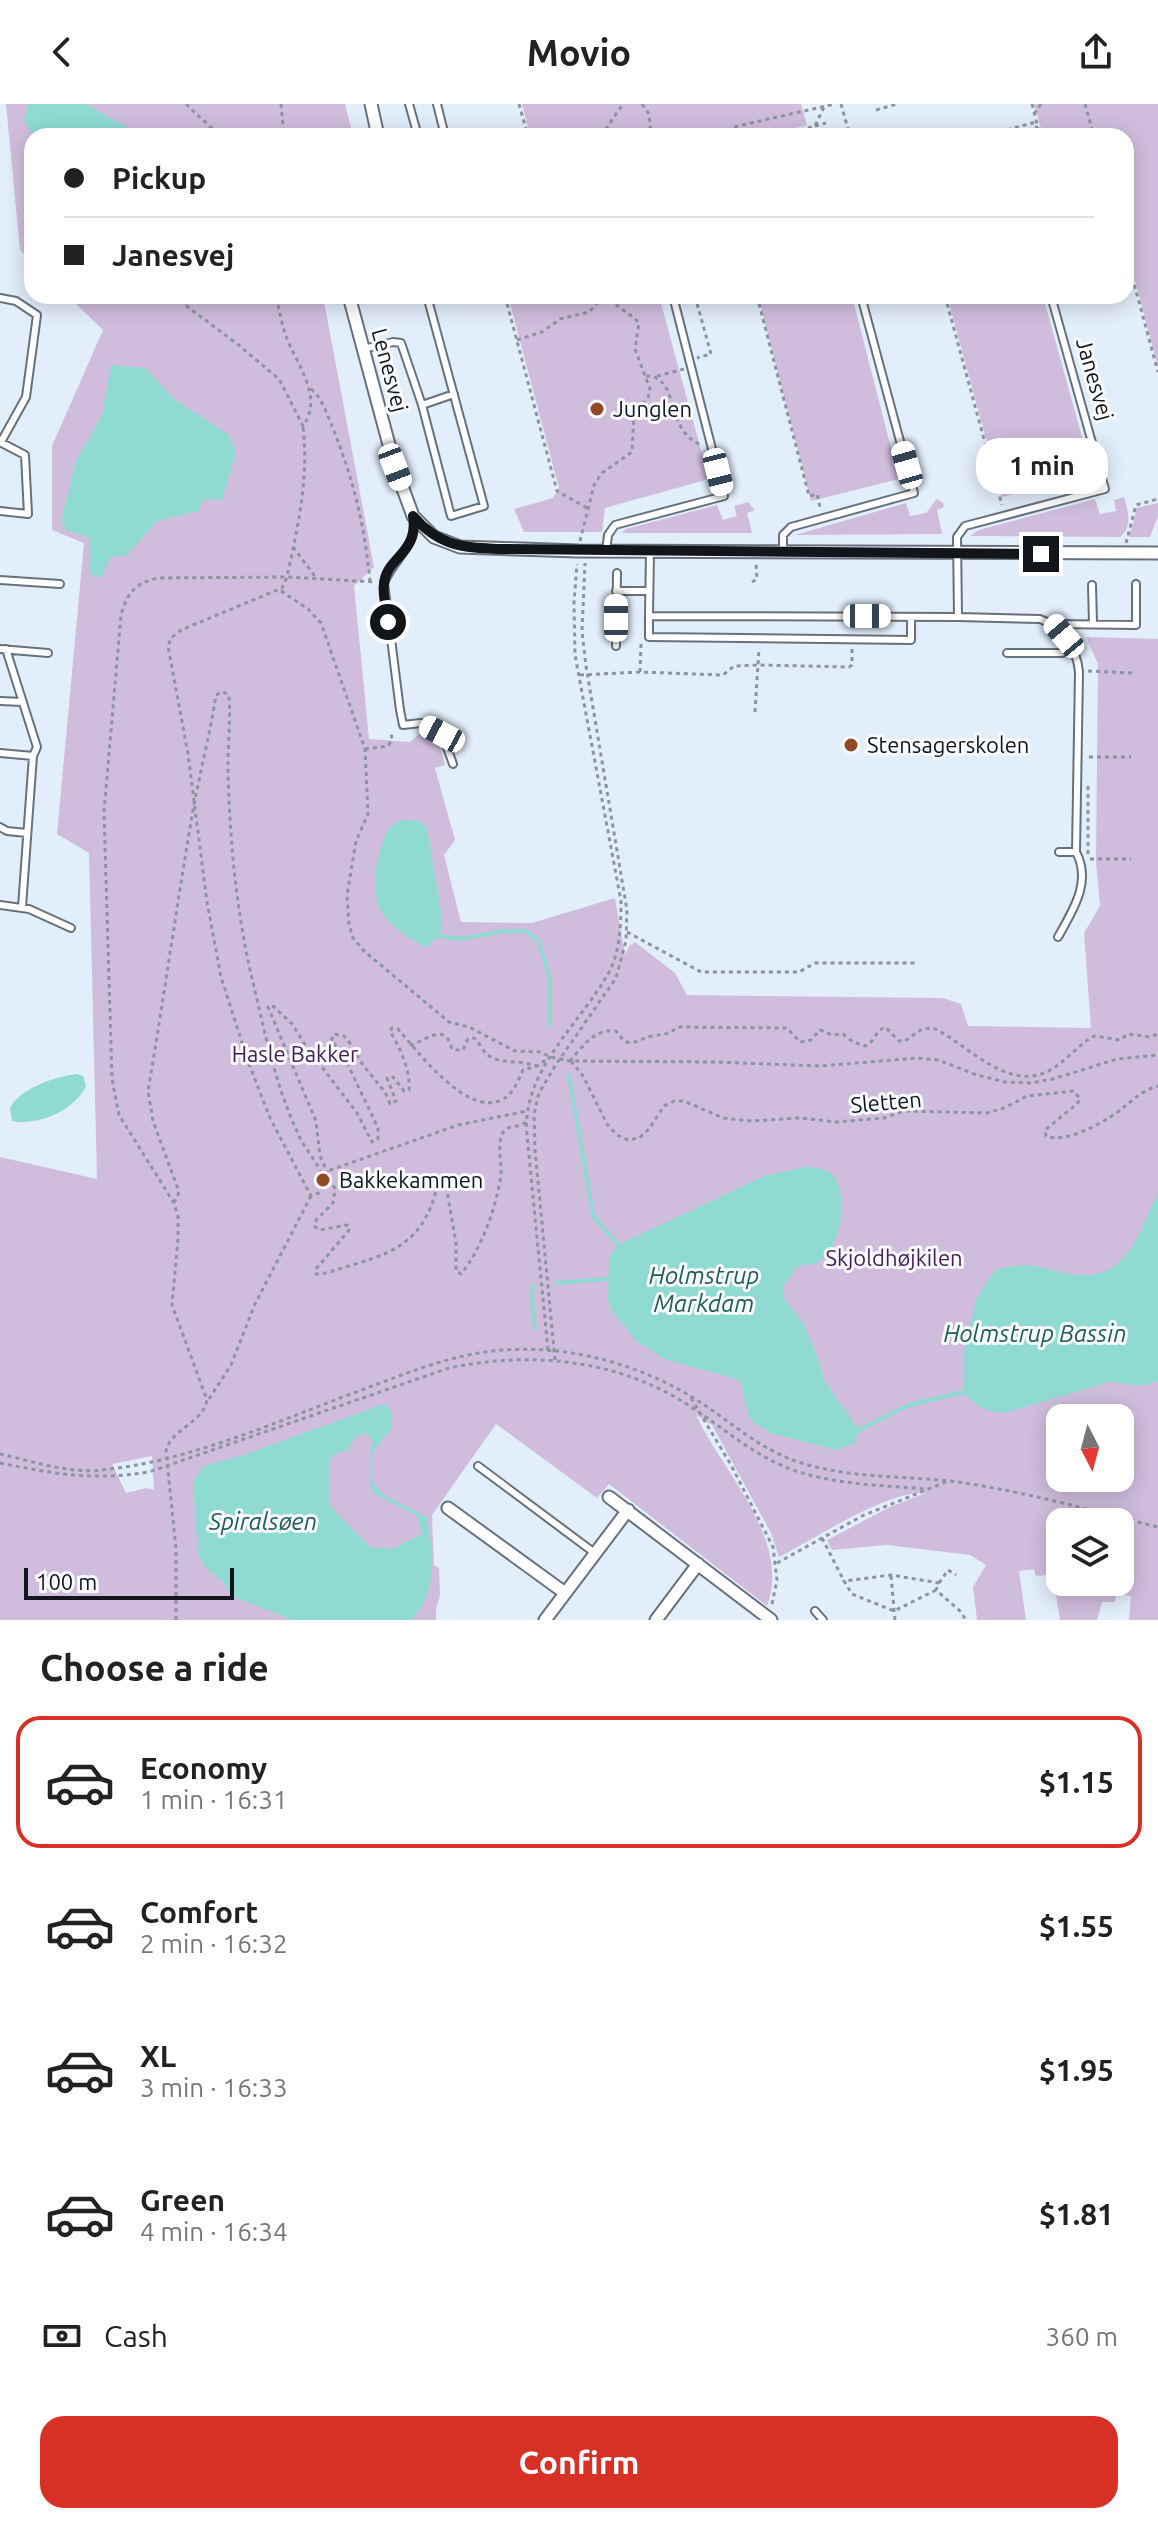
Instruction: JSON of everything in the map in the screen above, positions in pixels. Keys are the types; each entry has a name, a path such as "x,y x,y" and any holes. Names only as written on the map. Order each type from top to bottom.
{"street":[{"path":"371,104 376,128"},
{"name":"Lenesvej","path":"351,304 395,467 413,516"},
{"path":"413,516 434,537 460,547 582,551 1158,553"},
{"path":"609,1497 767,1619"},
{"path":"448,1508 565,1593"},
{"path":"545,1620 628,1510"},
{"path":"656,1620 698,1564"}],"lane":[{"path":"409,104 416,128"},
{"path":"437,104 443,128"},
{"path":"0,298 16,301 37,315 26,397 0,442 25,455 28,514 0,511"},
{"path":"363,349 401,343 422,405 451,516 484,506 429,304"},
{"path":"606,551 608,535 615,525 724,496 675,304"},
{"path":"783,552 783,535 791,527 914,493 863,304"},
{"name":"Janesvej","path":"959,553 957,537 965,526 1105,489 1053,304"},
{"path":"422,405 454,394"},
{"path":"413,516 415,527 412,540 388,572 384,583 403,725 421,723 442,734 453,764"},
{"path":"650,551 649,637 911,640 911,617"},
{"path":"958,617 959,553"},
{"path":"616,646 617,573"},
{"path":"0,580 60,584"},
{"path":"649,616 958,617 1040,619 1053,624 1136,625 1136,584"},
{"path":"1092,585 1093,624"},
{"path":"616,591 649,591"},
{"path":"1053,624 1075,649 1079,671 1076,852 1082,863 1081,896 1058,937"},
{"path":"22,907 33,756 37,747 3,649 48,653"},
{"path":"1007,653 1062,653 1075,649"},
{"path":"0,701 23,702"},
{"path":"0,753 33,756"},
{"path":"0,839 4,829 27,833"},
{"path":"1059,852 1076,852"},
{"path":"0,905 22,907 71,928"},
{"path":"478,1466 596,1554"},
{"path":"815,1611 823,1620"}],"path":[{"path":"186,104 212,128"},
{"path":"281,104 283,128"},
{"path":"520,104 526,128"},
{"path":"606,128 623,104"},
{"path":"642,104 649,114 650,128"},
{"path":"733,128 835,104"},
{"path":"841,104 848,128"},
{"path":"876,110 897,104"},
{"path":"1032,104 1038,128"},
{"path":"1034,114 1041,104"},
{"path":"1085,104 1092,128"},
{"path":"815,126 825,106"},
{"path":"807,128 826,123"},
{"path":"1019,128 1037,124"},
{"path":"1026,128 1037,124"},
{"path":"1134,284 1158,372"},
{"path":"184,304 279,379 303,426 306,473 287,577 279,590 181,630 171,638 168,646 188,754 193,808 221,977 270,1118 311,1196"},
{"path":"278,304 285,335 309,388 308,419 303,426"},
{"path":"507,304 557,491 587,508"},
{"path":"517,340 542,332 560,319 589,312 596,304"},
{"path":"548,1350 527,1111 550,1057 610,971 621,923 621,901 578,676 574,629 587,508 594,485 602,473 632,452 634,414 648,398 650,389 636,358 639,323 615,304"},
{"path":"690,360 711,354 697,304"},
{"path":"759,304 809,496 817,494 823,518"},
{"path":"947,304 1001,502"},
{"path":"646,376 681,370"},
{"path":"657,376 669,390 680,427 696,443 712,449"},
{"path":"309,388 316,392 351,472 365,528 370,581"},
{"path":"1123,554 1136,505 1158,499"},
{"path":"293,547 317,579"},
{"path":"555,1360 533,1129 539,1093 616,978 627,932 621,869 587,674 582,631 582,551"},
{"path":"752,582 757,579 756,551"},
{"path":"207,1400 172,1305 178,1239 178,1217 174,1203 119,1115 112,1079 104,812 121,615 132,589 158,578 287,577 384,583"},
{"path":"279,590 308,609 321,623 365,749 368,814 356,841 347,895 353,938 364,951 449,1022 469,1027 515,1051 541,1052 570,1061 820,1066 917,1058 938,1060 1005,1082 1030,1083 1053,1079 1117,1059 1158,1055"},
{"path":"755,712 759,638"},
{"path":"578,676 640,672 723,675 734,666 759,665 849,667 852,665 852,639"},
{"path":"1079,671 1132,673"},
{"path":"174,1203 179,1192 153,1121 148,1091 193,808 216,695 222,692 228,694 231,700 228,774 245,950 271,1063 300,1139 322,1173 323,1186 321,1192 311,1196 255,1304 231,1365 207,1400 204,1411 167,1446 176,1549 176,1620"},
{"path":"365,749 388,746 392,740 391,732"},
{"path":"1089,757 1131,757"},
{"path":"1089,771 1088,859 1131,859"},
{"path":"627,932 701,972 799,972 815,963 918,963"},
{"path":"526,1122 521,1127 507,1128 503,1132 500,1149 502,1162 495,1200 482,1237 459,1274 456,1271 456,1243 445,1180 442,1177 423,1224 405,1244 395,1251 366,1261 316,1274 316,1269 350,1229 347,1225 320,1230 315,1227 316,1220 335,1197 335,1189 320,1156 316,1121 268,1007 278,1008 292,1024 357,1113 372,1142 378,1139 378,1128 341,1050 331,1041 331,1036 340,1034 348,1040 374,1081 385,1092 390,1104 396,1101 396,1096 387,1078 393,1077 404,1091 409,1090 410,1084 400,1050 390,1030 398,1029 410,1045 457,1090 486,1102 505,1098 523,1070 537,1066 550,1057"},
{"path":"570,1061 592,1037 604,1030 616,1031 622,1039 634,1043 653,1036 666,1036 678,1027 787,1028 800,1042 811,1040 820,1030 832,1035 843,1034 865,1046 885,1027 899,1041 905,1041 922,1029 933,1028 999,1070 1033,1075 1045,1072 1094,1036 1120,1040 1128,1034 1150,1037 1158,1034"},
{"path":"410,1045 420,1043 431,1035 441,1035 446,1037 453,1050 459,1051 463,1050 468,1039 474,1038 493,1059 524,1061 537,1066"},
{"name":"Sletten","path":"570,1061 583,1076 607,1124 617,1135 628,1140 639,1138 664,1106 674,1101 684,1101 723,1118 751,1121 801,1118 836,1122 884,1118 905,1111 987,1113 1027,1096 1074,1091 1080,1099 1077,1104 1045,1130 1046,1136 1054,1139 1089,1129 1118,1112 1139,1093 1158,1086"},
{"path":"322,1173 458,1125 527,1111"},
{"path":"0,1454 100,1471 167,1459 446,1360 504,1350 555,1350 618,1364 663,1381 689,1395 764,1448 802,1463 843,1473 949,1481 1015,1491 1158,1527"},
{"path":"0,1463 49,1473 101,1478 149,1472 449,1368 505,1360 555,1360 606,1369 638,1380 678,1399 758,1454 809,1475 927,1489"},
{"path":"689,1395 767,1532 777,1563 774,1596 767,1619"},
{"path":"777,1563 862,1516 949,1481"},
{"path":"822,1538 852,1594 894,1611 936,1590 948,1570 956,1575"},
{"path":"844,1581 891,1575 939,1583"},
{"path":"891,1575 895,1620"},
{"path":"936,1590 966,1620"}],"green space":[{"path":"6,104 345,104 351,128 24,128 24,254 20,250"},
{"path":"522,104 801,104 807,125 796,128 528,128"},
{"path":"1034,104 1158,104 1158,367 1134,277 1134,128 1041,128"},
{"path":"76,304 325,304 374,567 354,586 369,739 410,742 421,732 439,743 445,765 435,768 455,840 444,855 461,922 532,923 615,898 625,955 635,942 675,973 687,995 943,998 961,1004 968,1026 1091,1028 1084,933 1100,906 1096,861 1098,664 1086,637 1158,639 1158,1620 1129,1620 1131,1596 1134,1596 1134,1508 1046,1508 1046,1575 1036,1576 1034,1569 1019,1571 1026,1620 977,1620 973,1587 986,1565 970,1555 887,1545 832,1550 827,1540 890,1507 926,1493 910,1494 872,1507 779,1557 771,1533 712,1425 696,1415 762,1531 770,1556 772,1581 767,1606 609,1484 597,1498 496,1424 432,1515 434,1565 439,1568 440,1595 436,1620 0,1620 0,1157 97,1179 89,853 57,834 84,543 52,530 52,446 103,330","holes":["152,1456 154,1490 146,1488 126,1493 112,1464"]},
{"path":"510,304 661,304 709,479 605,508 602,532 524,532 514,509 553,498 559,488"},
{"path":"760,304 854,304 899,479 811,501"},
{"path":"949,304 1045,304 1092,473 1002,497"},
{"path":"1124,497 1128,524 1120,537 970,536 979,530 1095,499 1100,514 1116,511 1114,500"},
{"path":"937,499 944,507 937,510 942,534 795,535 906,503 910,516 926,513"},
{"path":"748,502 755,510 747,513 752,533 622,533 626,529 717,505 723,520 737,516 734,506"},
{"path":"1158,503 1158,516 1150,537 1129,537 1137,508"},
{"path":"1056,1596 1116,1596 1115,1602 1102,1602 1097,1620 1060,1620"}],"water":[{"path":"28,104 86,104 127,128 28,128 24,120"},
{"path":"111,365 145,368 174,399 229,435 236,453 222,500 204,499 198,511 157,521 126,556 111,557 101,578 89,574 89,537 67,531 61,521 76,461 102,415"},
{"path":"402,820 420,821 427,829 442,929 425,947 390,922 377,902 376,875 381,846 393,824"},
{"path":"76,1074 83,1076 86,1086 73,1103 44,1119 12,1121 10,1108 30,1089"},
{"name":"Holmstrup Markdam","path":"805,1167 821,1169 834,1177 841,1196 840,1221 828,1254 819,1262 797,1267 783,1287 784,1298 803,1323 825,1382 859,1430 855,1443 836,1450 770,1433 753,1422 748,1414 740,1380 664,1359 635,1340 611,1310 608,1299 609,1257 618,1245 764,1176"},
{"name":"Holmstrup Bassin","path":"1158,1192 1158,1381 1138,1386 1109,1382 1004,1413 986,1410 972,1401 963,1392 963,1355 976,1299 995,1270 1026,1265 1079,1275 1097,1274 1112,1268 1124,1258 1133,1244"},
{"name":"Spiralsøen","path":"384,1404 391,1411 391,1429 372,1453 372,1480 382,1494 427,1517 431,1544 430,1585 420,1609 411,1620 292,1620 232,1596 223,1582 204,1566 198,1554 193,1481 204,1466 244,1455","holes":["367,1433 373,1441 369,1468 374,1494 417,1515 422,1534 392,1549 370,1547 329,1505 329,1461 333,1455 348,1450 353,1441 363,1434"]}],"waterway":[{"path":"438,936 460,939 503,931 526,931 539,942 550,979 550,1025"},
{"path":"569,1075 593,1216 618,1245"},
{"path":"557,1283 608,1279"},
{"path":"534,1285 531,1296 535,1328"},
{"path":"859,1430 906,1406 963,1392"}],"place":[{"name":"Junglen","path":"597,409"},
{"name":"Stensagerskolen","path":"851,745"},
{"name":"Bakkekammen","path":"323,1180"}],"route":[{"path":"388,622 384,583 388,572 412,540 415,527 413,516 434,537 460,547 1041,554"}],"park label":[{"name":"Hasle Bakker","path":"295,1054"},
{"name":"Skjoldhøjkilen","path":"894,1258"}]}
